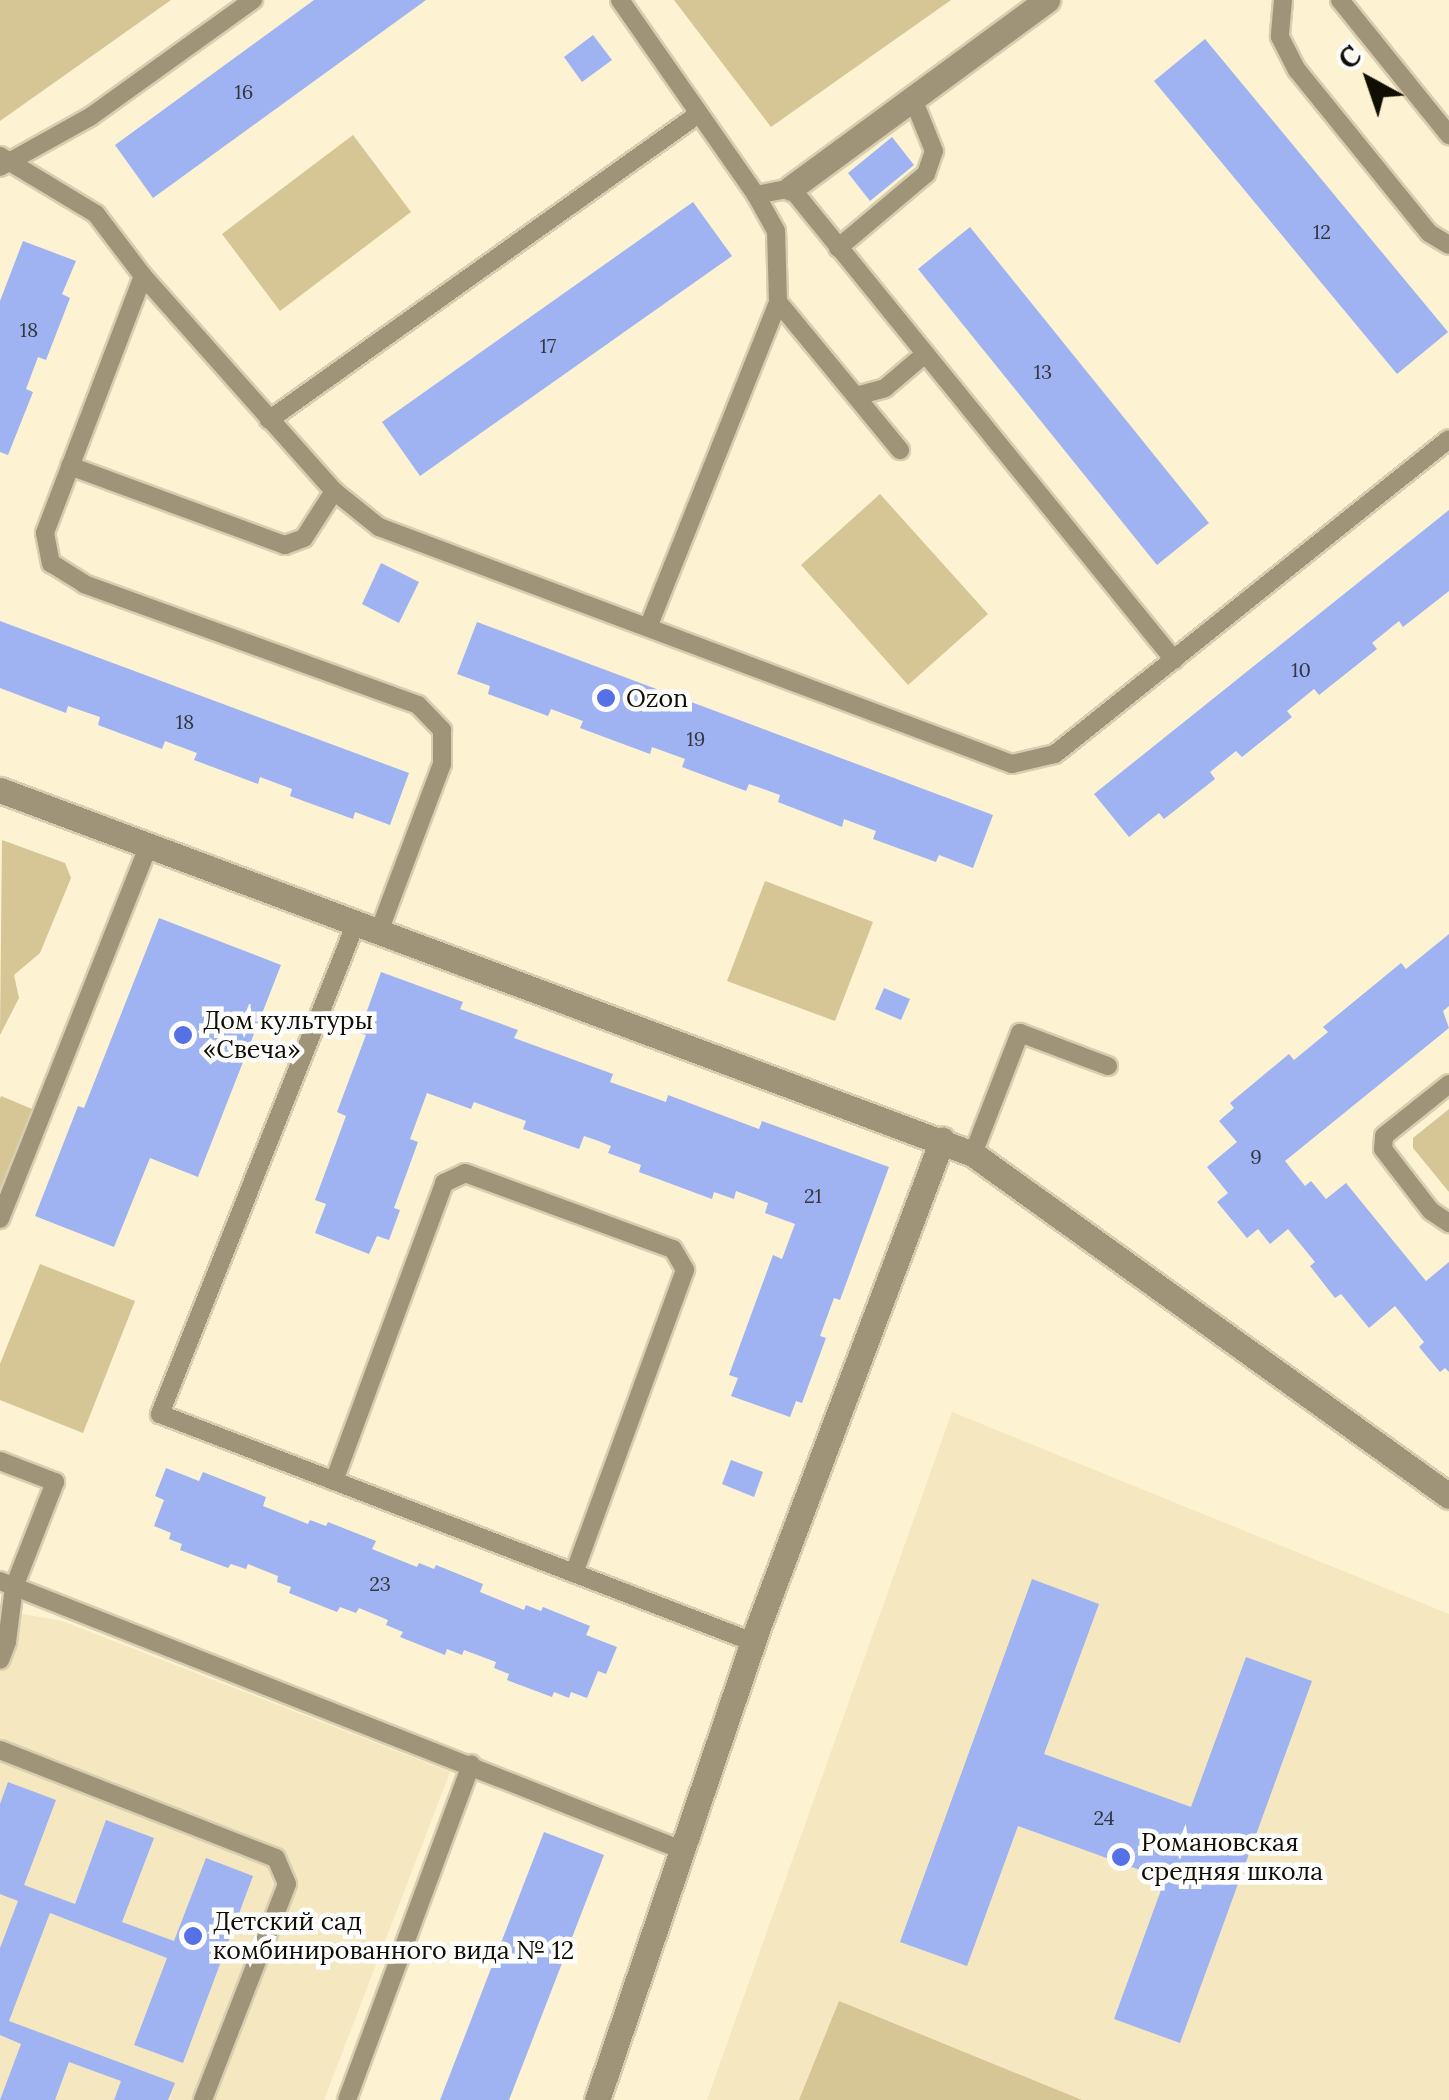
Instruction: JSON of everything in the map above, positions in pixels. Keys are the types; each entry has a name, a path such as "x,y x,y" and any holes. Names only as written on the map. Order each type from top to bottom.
{"street":[{"path":"791,188 1047,0"},
{"path":"0,790 973,1154 1449,1496"},
{"path":"597,2100 753,1642 942,1140"}],"lane":[{"path":"3,162 90,117 253,0"},
{"path":"620,0 696,116 756,195 776,231 778,302 649,625"},
{"path":"1283,0 1280,37 1296,70 1429,233 1449,245"},
{"path":"1340,0 1449,135"},
{"path":"838,248 926,174 934,151 912,98"},
{"path":"269,420 696,116"},
{"path":"3,162 96,214 143,276 269,420 334,490 379,527 1012,764 1055,754 1449,439"},
{"path":"756,195 791,188 1174,660"},
{"path":"143,276 45,533 51,562 84,584 418,705 442,730 442,764 160,1414 753,1642"},
{"path":"778,302 900,450"},
{"path":"856,396 885,388 925,354"},
{"path":"70,466 284,545 304,538 334,490"},
{"path":"0,1219 148,845"},
{"path":"973,1154 1020,1034 1108,1066"},
{"path":"1449,1084 1384,1136 1383,1150 1431,1211 1449,1223"},
{"path":"334,1481 444,1183 464,1173 673,1249 685,1270 574,1573"},
{"path":"0,1460 55,1482 7,1584 7,1642 0,1660"},
{"path":"7,1584 682,1850"},
{"path":"0,1750 276,1858 287,1884 204,2100"},
{"path":"347,2100 471,1764"}],"shaded area":[{"path":"0,0 171,0 0,121"},
{"path":"674,0 951,0 771,127"},
{"path":"353,135 411,212 280,311 222,234"},
{"path":"880,494 988,614 908,685 801,565"},
{"path":"2,840 65,863 71,878 40,953 14,975 19,998 0,1035"},
{"path":"765,881 873,922 835,1021 727,981"},
{"path":"1,1096 32,1109 0,1189 0,1099"},
{"path":"1449,1109 1449,1192 1413,1148 1413,1138"},
{"path":"40,1264 135,1301 83,1433 0,1400 0,1364"},
{"name":"Романовская средняя школа","path":"952,1412 1449,1614 1449,2100 707,2100"},
{"name":"Детский сад комбинированного вида № 12","path":"0,1610 62,1621 450,1772 324,2100 0,2100"},
{"path":"839,2001 1082,2100 799,2100"}],"building":[{"path":"314,0 426,0 153,198 115,145"},
{"path":"593,35 612,60 582,82 564,57"},
{"path":"1205,39 1448,332 1397,374 1154,81"},
{"path":"892,137 914,165 870,201 848,173"},
{"path":"693,202 732,256 420,476 382,422"},
{"path":"970,227 1209,523 1157,565 918,269"},
{"path":"23,241 76,261 62,294 70,298 46,360 38,357 26,389 33,392 8,455 0,452 0,301"},
{"path":"1449,510 1449,591 1403,627 1399,621 1372,643 1377,649 1319,695 1314,689 1287,711 1292,717 1242,757 1236,751 1210,772 1215,779 1164,819 1159,813 1129,837 1094,794"},
{"path":"381,563 419,582 399,623 362,604"},
{"path":"0,621 409,773 390,825 355,812 353,819 290,796 292,789 260,777 258,784 194,760 197,753 165,741 162,749 98,725 100,717 68,706 66,713 0,688"},
{"path":"477,622 993,815 973,868 939,855 936,862 873,839 876,831 844,819 842,827 778,802 780,795 749,784 746,791 682,767 685,759 652,747 650,754 580,728 583,721 551,709 548,716 488,694 490,686 457,674"},
{"name":"Дом культуры «Свеча»","path":"159,918 281,965 198,1177 150,1158 114,1247 35,1216 78,1106 84,1108"},
{"path":"1449,934 1449,1006 1443,1011 1449,1028 1285,1161 1305,1186 1311,1181 1326,1199 1346,1183 1426,1281 1449,1262 1449,1372 1445,1368 1440,1372 1419,1347 1424,1342 1395,1306 1369,1328 1341,1294 1335,1298 1310,1266 1315,1262 1288,1229 1270,1244 1258,1229 1247,1238 1217,1202 1228,1193 1207,1167 1237,1142 1219,1121 1234,1108 1230,1103 1289,1054 1294,1060 1328,1032 1323,1027 1401,963 1406,969"},
{"path":"381,972 463,1002 460,1009 518,1030 514,1038 613,1074 610,1082 666,1102 668,1095 759,1129 762,1121 889,1167 840,1300 834,1298 820,1336 826,1338 802,1403 796,1401 790,1417 731,1396 738,1378 729,1375 773,1255 782,1259 795,1224 765,1213 768,1203 736,1191 734,1199 714,1192 712,1199 639,1172 641,1165 608,1153 611,1146 596,1140 584,1136 579,1149 523,1129 526,1121 474,1102 471,1109 427,1093 410,1139 418,1142 394,1208 400,1210 389,1240 377,1236 369,1254 315,1233 326,1204 315,1200 346,1116 337,1112 366,1035 359,1033"},
{"path":"884,988 910,999 901,1020 875,1009"},
{"path":"731,1460 763,1472 754,1497 722,1484"},
{"path":"166,1468 199,1481 203,1472 266,1497 263,1506 308,1524 310,1520 326,1526 328,1522 376,1541 372,1549 417,1567 419,1563 434,1569 436,1565 483,1584 480,1592 524,1610 526,1605 541,1611 543,1607 590,1626 586,1635 617,1647 606,1674 598,1671 587,1698 571,1692 569,1698 554,1692 552,1697 507,1680 509,1674 494,1668 496,1662 464,1650 462,1655 447,1649 445,1655 400,1637 403,1632 386,1625 388,1620 359,1608 356,1613 340,1607 337,1612 289,1593 291,1587 277,1582 278,1576 248,1564 246,1569 231,1564 228,1568 180,1550 182,1544 169,1539 171,1533 154,1526 164,1500 155,1496"},
{"path":"1032,1579 1099,1604 1044,1754 1191,1807 1246,1657 1312,1681 1180,2043 1114,2019 1165,1879 1018,1826 967,1966 900,1942"},
{"path":"8,1782 56,1800 24,1885 75,1904 106,1820 154,1838 122,1922 174,1941 206,1858 253,1876 183,2063 134,2045 167,1958 50,1913 9,2021 175,2083 168,2100 114,2100 121,2081 69,2062 55,2100 0,2100 21,2044 0,2035 0,1948 18,1901 0,1894 0,1804"},
{"path":"544,1832 604,1855 509,2100 440,2100"}],"place":[{"name":"Ozon","path":"606,698"},
{"name":"Дом культуры «Свеча»","path":"183,1035"},
{"name":"Романовская средняя школа","path":"1121,1857"},
{"name":"Детский сад комбинированного вида № 12","path":"193,1936"}]}
